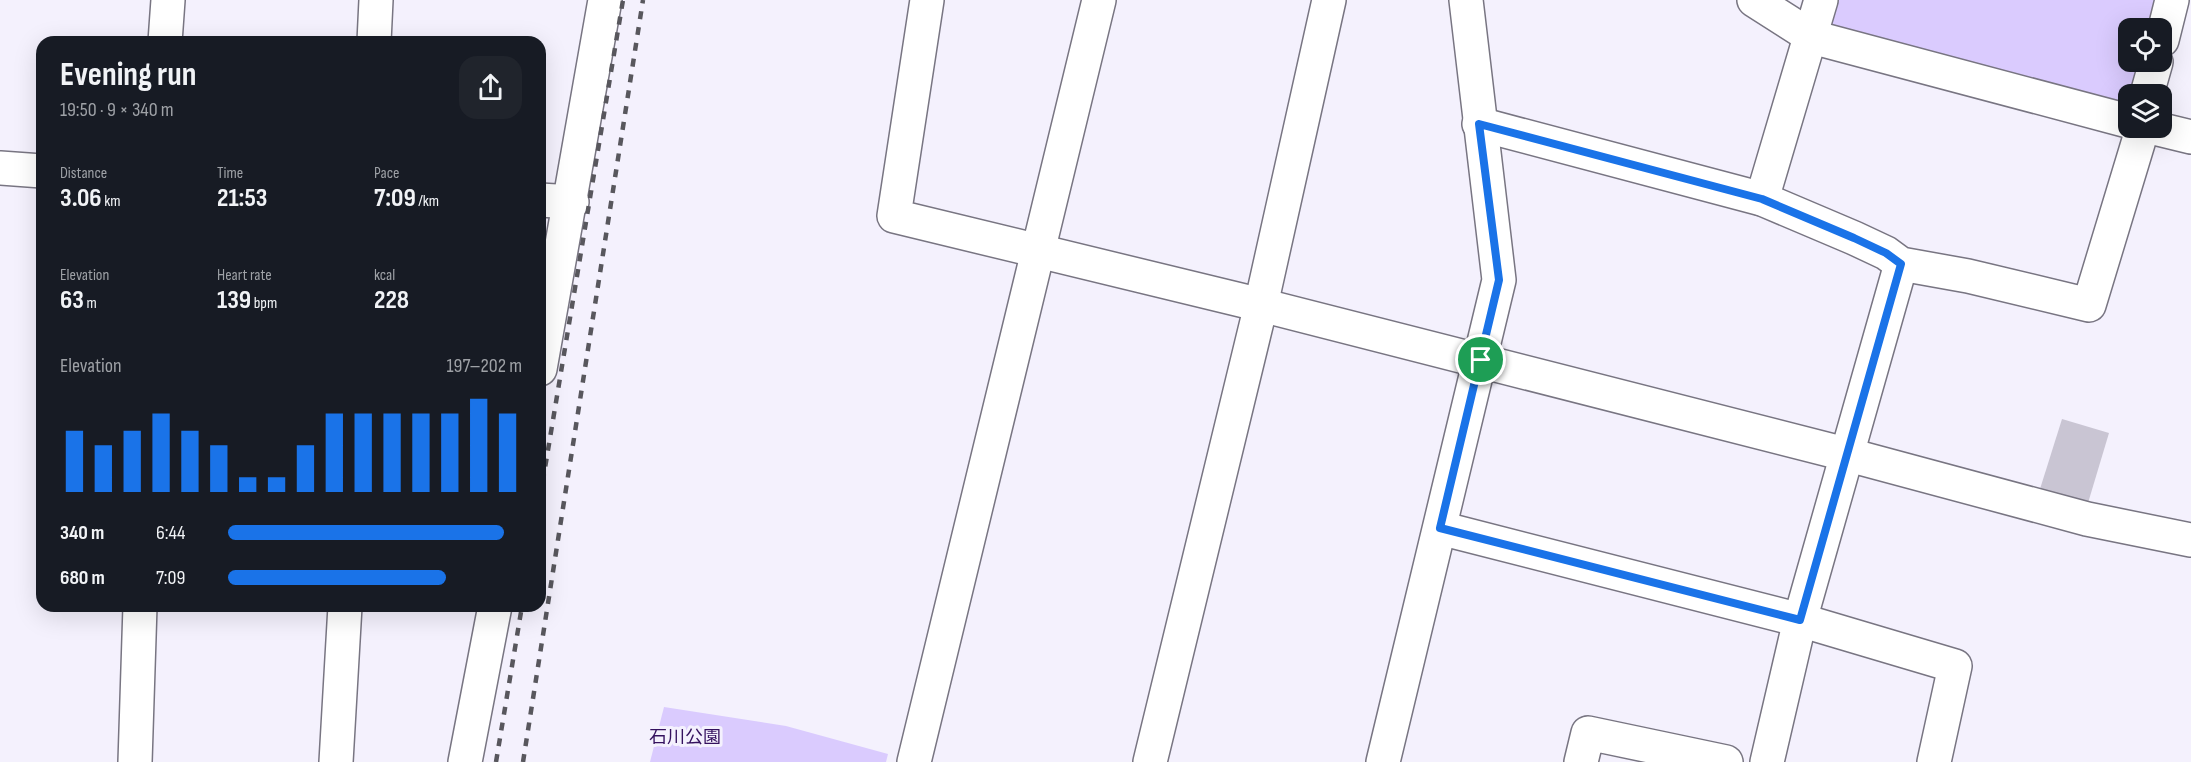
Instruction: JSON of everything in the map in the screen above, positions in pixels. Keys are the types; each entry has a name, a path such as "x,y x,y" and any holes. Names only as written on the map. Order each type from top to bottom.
{"street":[{"path":"165,36 168,0"},
{"path":"374,36 376,0"},
{"path":"546,306 556,201 605,0"},
{"path":"927,0 894,216 1481,360 2087,519 2191,540"},
{"path":"915,762 1098,0"},
{"path":"1150,762 1261,305 1329,0"},
{"path":"1754,0 1812,36 2118,118"},
{"path":"1762,199 1821,0"},
{"path":"2168,18 2172,0"},
{"path":"1383,762 1499,280 1461,1"},
{"path":"1479,124 1762,199 1854,238 1886,253 1901,264 1968,276 2089,305 2139,138"},
{"path":"2172,132 2191,137"},
{"path":"0,168 36,171"},
{"path":"1767,762 1800,620 1849,455 1901,264"},
{"path":"1440,528 1800,620 1955,666 1934,762"},
{"path":"135,762 140,612"},
{"path":"336,762 345,612"},
{"path":"465,762 494,612"},
{"path":"1581,762 1588,733 1726,762"}],"green space":[{"path":"1834,0 2158,0 2153,18 2118,18 2118,72 2139,72 2136,84 2118,84 2118,102 1827,27"},
{"name":"石川公園","path":"664,707 786,726 888,754 886,762 650,762"}],"building":[{"path":"2062,419 2109,433 2088,503 2040,489"}],"railway":[{"path":"546,462 623,0"},
{"path":"523,762 643,0"},
{"path":"496,762 521,612"}],"route":[{"path":"1479,124 1708,187 1762,199 1854,238 1886,253 1901,264 1849,455 1800,620 1440,528 1481,360 1489,333 1499,280 1479,124"}]}
